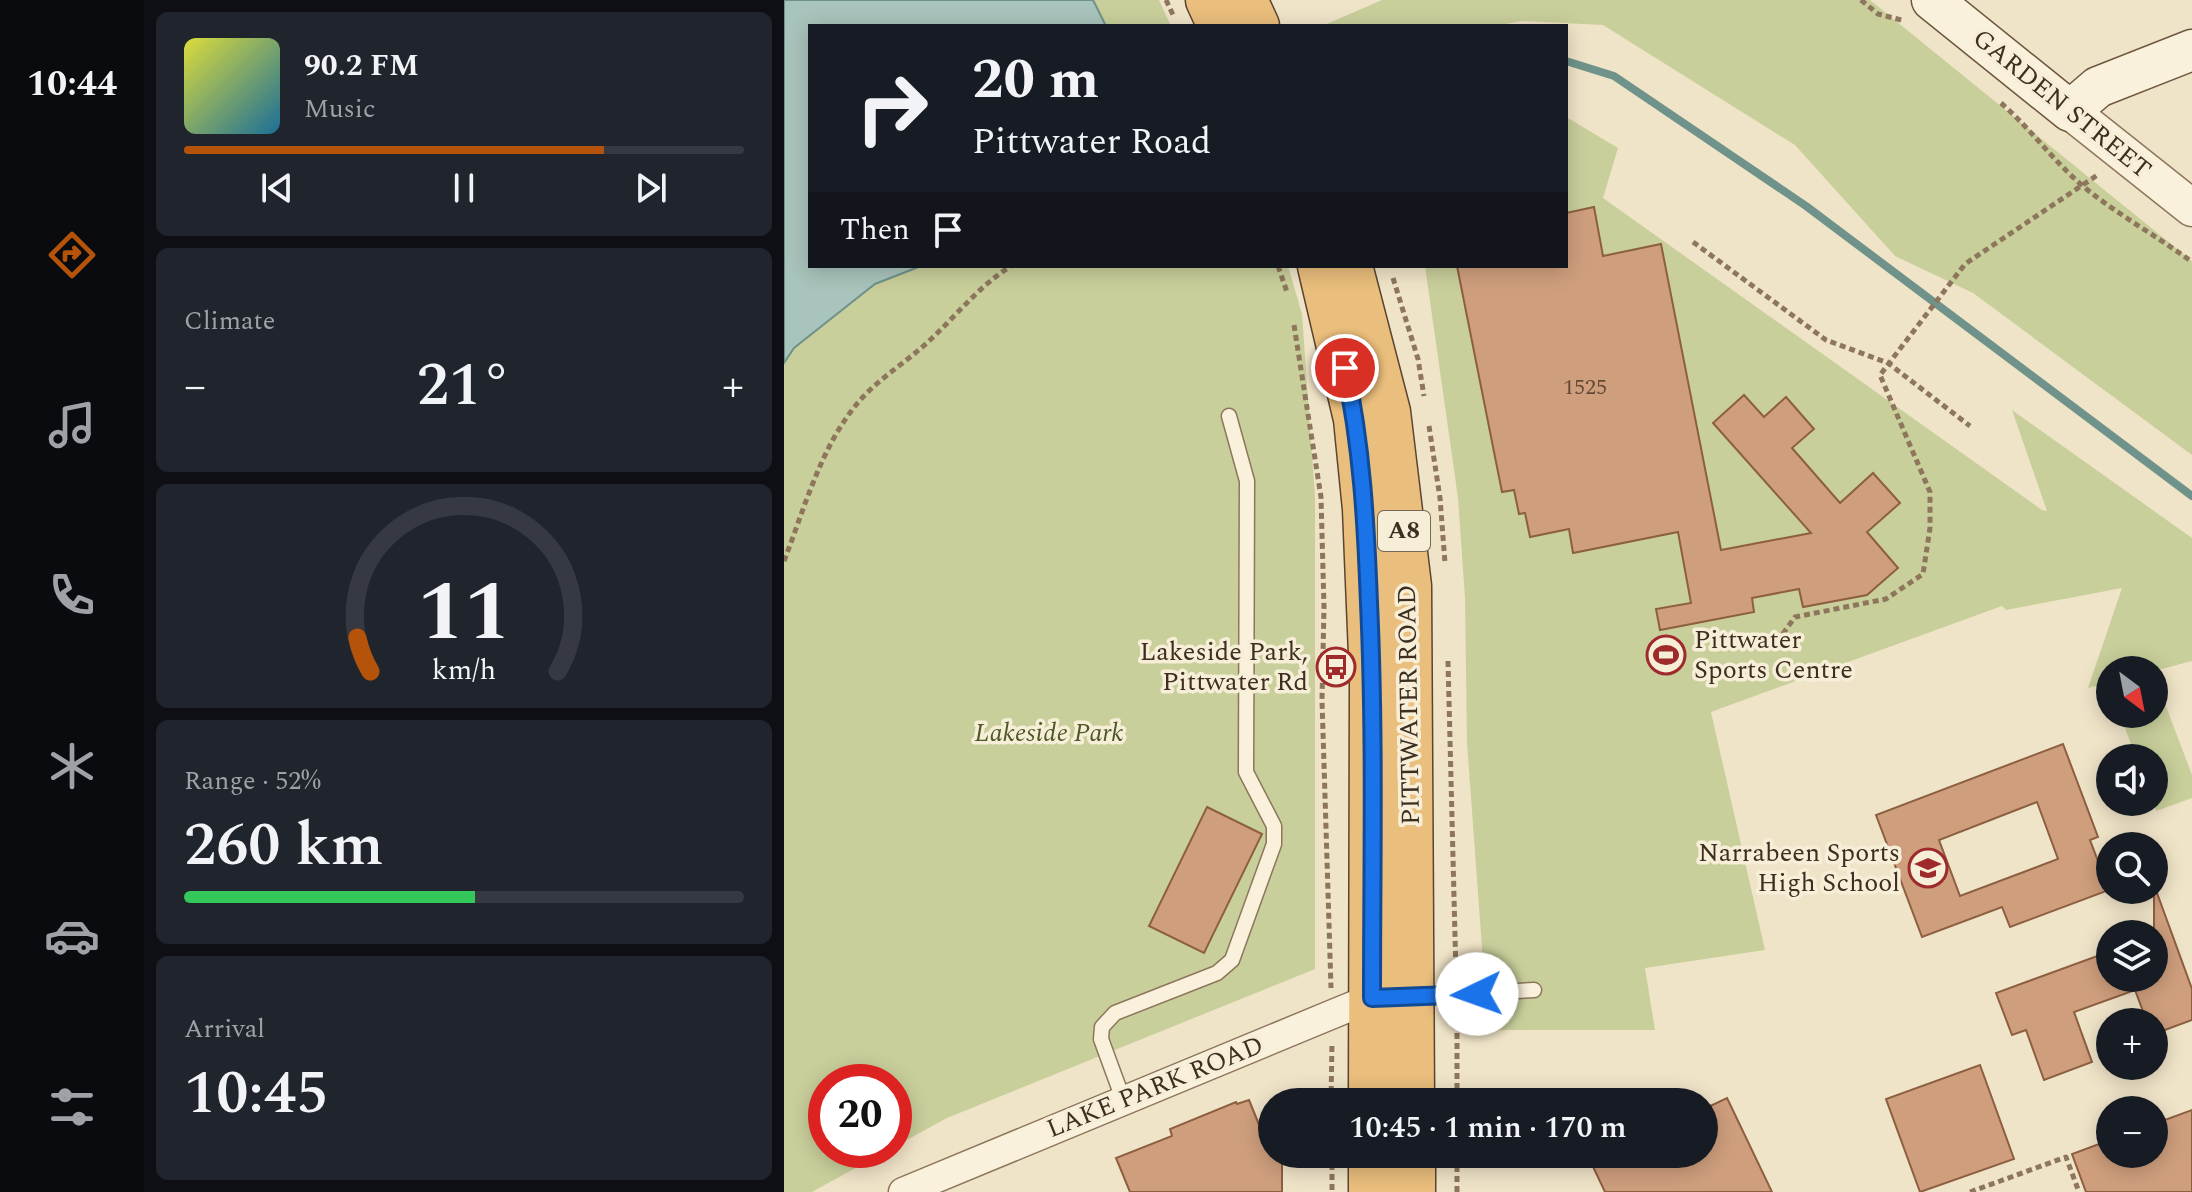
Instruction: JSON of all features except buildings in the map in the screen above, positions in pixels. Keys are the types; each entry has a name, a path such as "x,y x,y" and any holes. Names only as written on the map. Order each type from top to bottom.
{"highway":[{"path":"1208,0 1219,24"},
{"path":"1245,0 1256,24"},
{"name":"PITTWATER ROAD","path":"1320,268 1356,419 1365,509 1372,679 1371,1088"},
{"name":"PITTWATER ROAD","path":"1351,268 1388,412 1409,586 1373,1003 1406,1088"},
{"path":"1371,1168 1371,1192"},
{"path":"1413,1168 1413,1192"}],"main road":[{"name":"GARDEN STREET","path":"1923,15 2070,111"},
{"path":"2070,111 2098,87 2192,50"}],"street":[{"name":"GARDEN STREET","path":"2070,111 2192,208"},
{"name":"LAKE PARK ROAD","path":"903,1192 1123,1099 1373,1003"}],"lane":[{"path":"1123,1099 1101,1039 1102,1027 1115,1013 1217,973 1232,960 1274,844 1274,826 1246,772 1247,481 1229,416"},
{"path":"1373,1003 1534,990"}],"path":[{"path":"1166,0 1177,24"},
{"path":"1861,0 1878,14 1903,19 1923,15"},
{"path":"1996,98 2019,118 2081,185 2117,213 2192,262"},
{"path":"1777,642 1795,617 1886,599 1923,574 1930,528 1930,492 1880,375 1965,264 2100,174"},
{"path":"1693,242 1826,340 1888,363 1970,426"},
{"path":"784,561 827,453 855,406 889,372 928,342 988,280 1008,268"},
{"path":"1279,268 1290,302"},
{"path":"1293,317 1321,497 1324,607 1322,713 1373,1003 1337,1088"},
{"path":"1970,1192 2066,1157 2079,1192"},
{"path":"1332,1168 1332,1192"},
{"path":"1457,1168 1457,1192"}],"green space":[{"path":"1093,0 1159,0 1170,24 1105,24"},
{"path":"1382,0 1870,0 2192,261 2192,455 1973,293 1895,256 1795,145 1603,25 1523,21 1505,24 1327,24"},
{"name":"Pittwater Sports Centre","path":"1568,118 1618,148 1603,198 2042,510 2047,511 2012,410 2192,538 2192,661 2168,667 2168,656 2099,656 2122,588 2006,610 2002,606 1711,712 1765,950 1645,968 1655,1030 1488,1030 1467,743 1465,598 1458,498 1425,268 1568,268"},
{"name":"Lakeside Park","path":"916,268 1289,268 1302,314 1315,497 1315,969 947,1118 912,1137 912,1064 808,1064 808,1168 855,1168 812,1192 784,1192 784,363 794,348 875,284"},
{"name":"Pittwater Sports Centre","path":"2096,664 2096,686 2088,688"},
{"path":"2168,712 2192,775 2192,798 2168,807 2168,744 2131,744 2125,728 2168,728"}],"water":[{"path":"784,0 1093,0 1105,24 808,24 808,268 916,268 875,284 794,348 784,363"}],"waterway":[{"path":"1568,62 1614,76 1806,206 2192,496"}],"place":[{"name":"Pittwater Sports Centre","path":"1666,655"},
{"name":"Lakeside Park, Pittwater Rd","path":"1336,667"},
{"name":"Narrabeen Sports High School","path":"1928,868"}],"route":[{"path":"1345,368 1356,419 1365,509 1372,679 1372,998 1477,994"}]}
